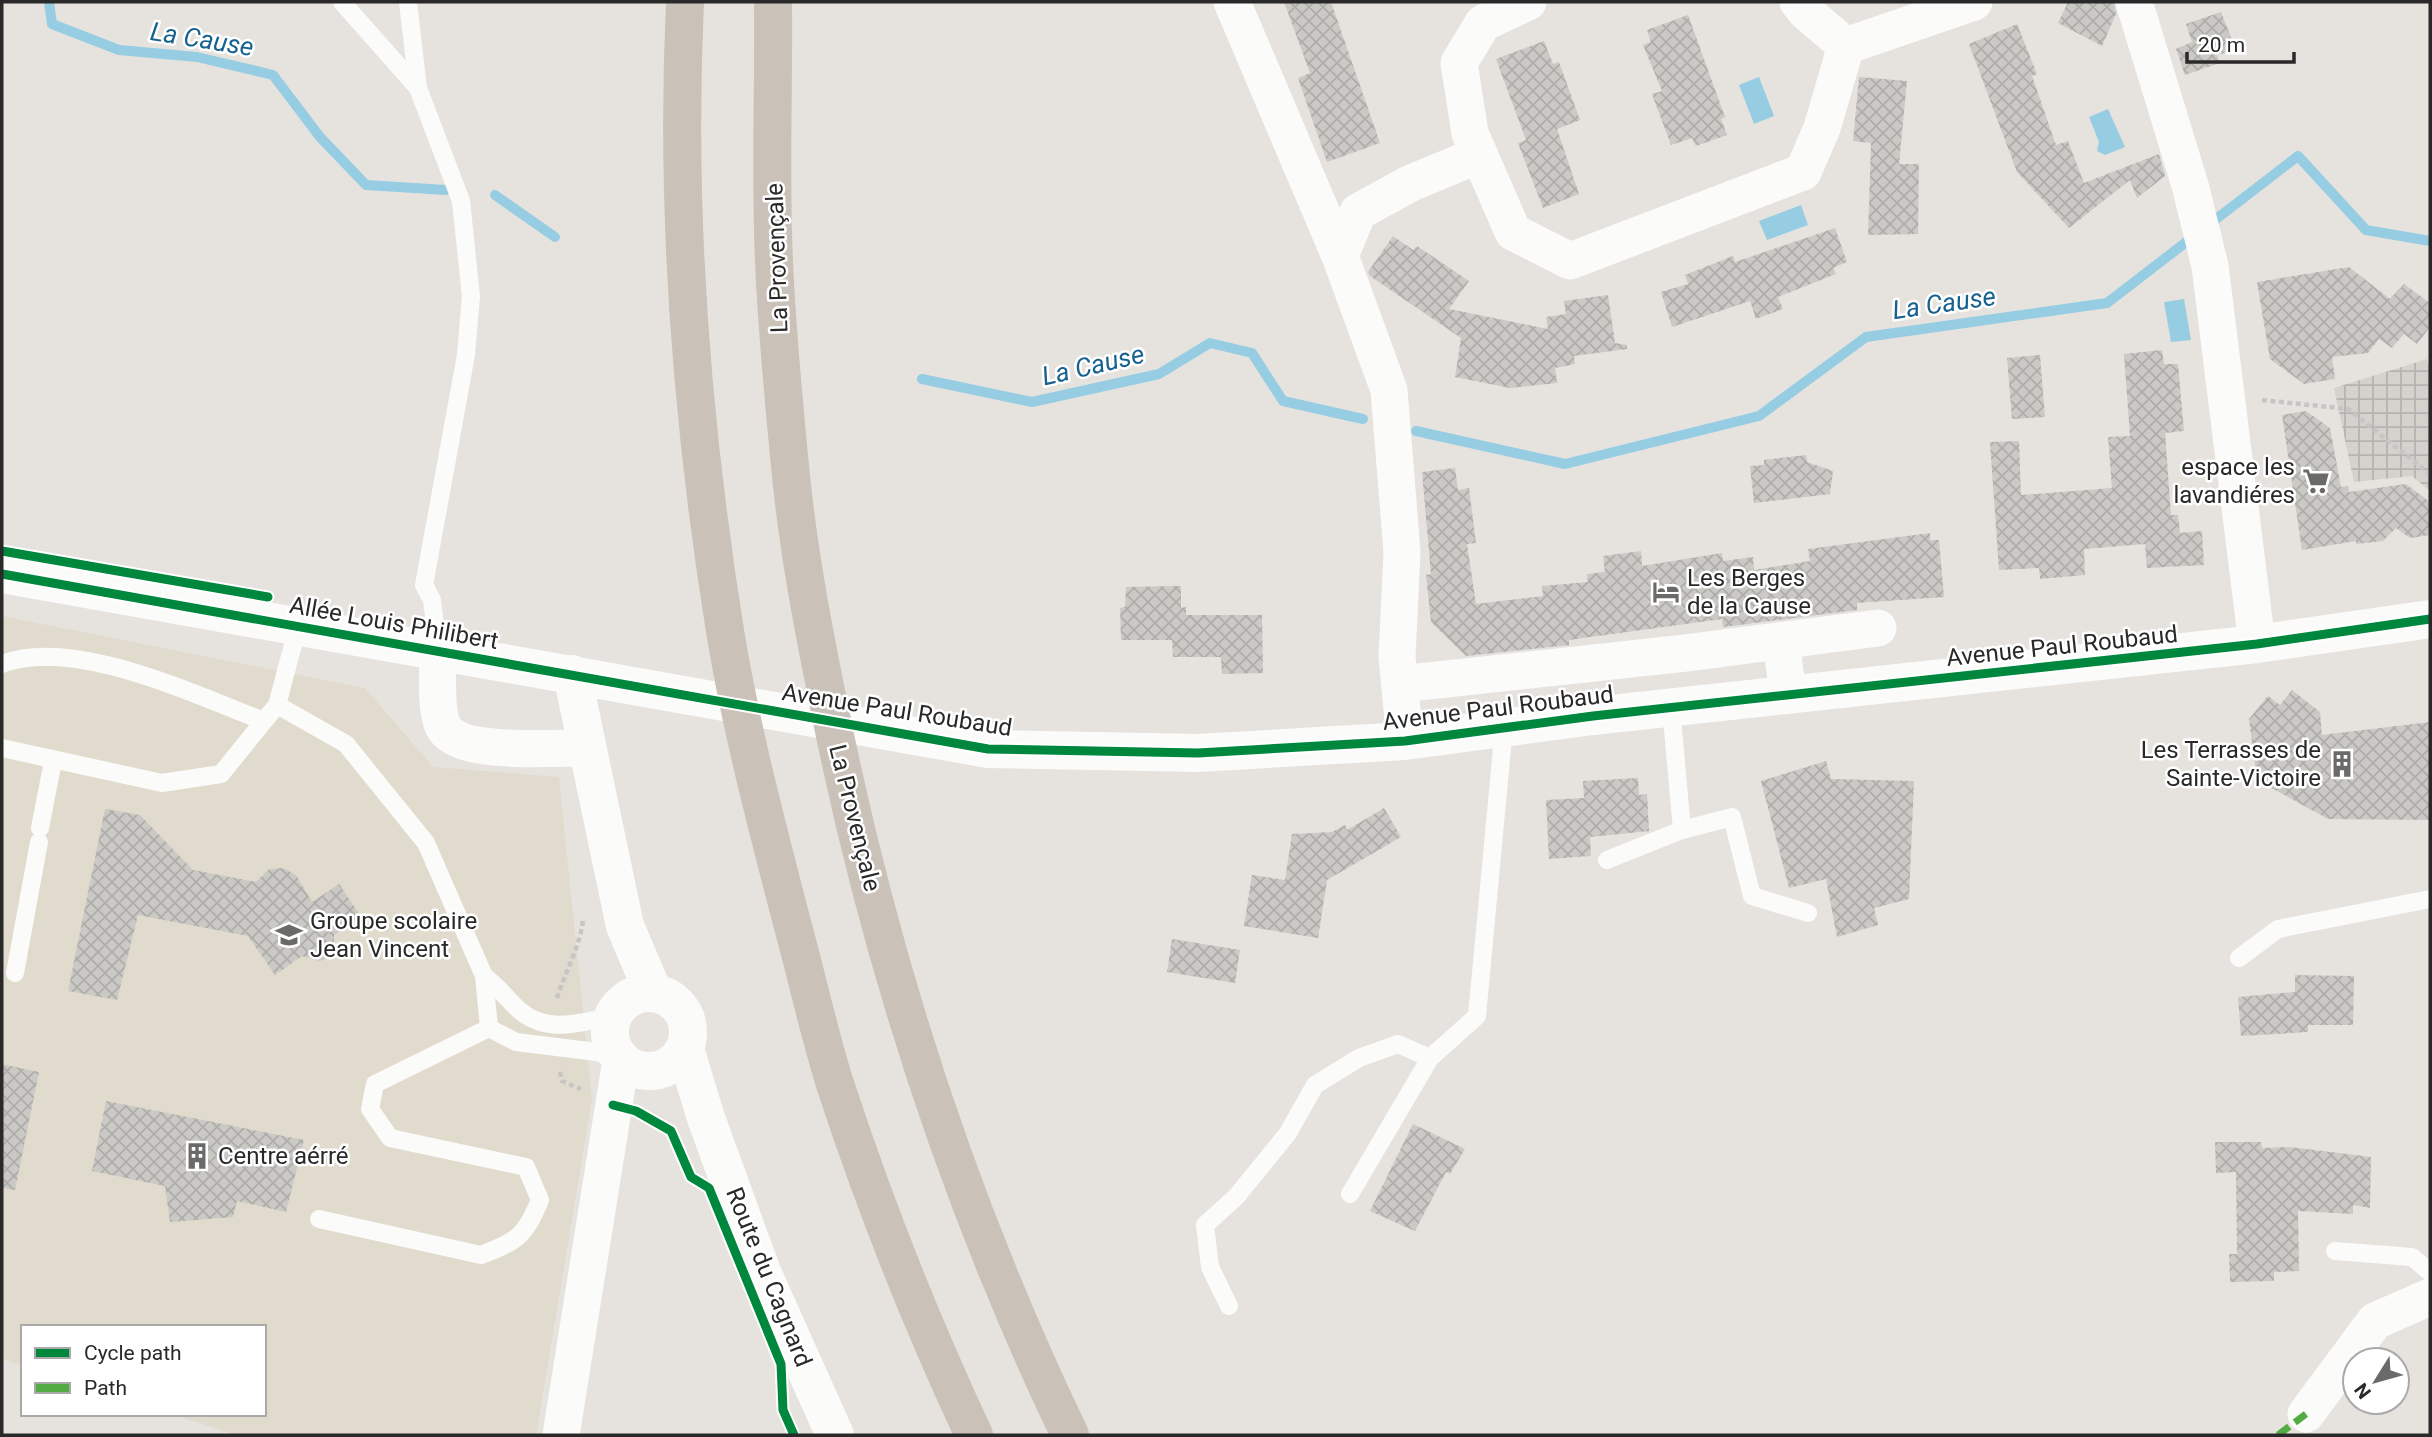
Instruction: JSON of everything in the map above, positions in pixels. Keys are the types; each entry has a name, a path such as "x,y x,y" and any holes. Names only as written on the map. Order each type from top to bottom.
{"highway":[{"path":"685,2 681,70 685,246 701,457 727,640 763,810 834,1082 896,1252 974,1435"},
{"name":"La Provençale","path":"774,2 774,261 793,492 812,622 849,807 911,1036 972,1203 1044,1381 1070,1435"}],"street":[{"path":"1232,2 1340,256 1389,390 1390,439 1402,552 1397,657 1405,741"},
{"path":"1528,2 1483,23 1459,63 1470,133 1513,232 1570,261 1803,172 1822,128 1846,46"},
{"path":"1798,2 1846,46"},
{"path":"1846,46 1974,2"},
{"path":"2134,2 2190,185 2210,266 2257,644"},
{"path":"1340,256 1358,212 1411,183 1479,155"},
{"name":"Allée Louis Philibert","path":"2,574 572,674"},
{"name":"Avenue Paul Roubaud","path":"572,674 988,749 1198,752 1405,741 1671,707 2257,644 2430,620"},
{"name":"Avenue Paul Roubaud","path":"1400,684 1878,628"},
{"path":"1781,641 1788,695"},
{"path":"438,651 440,714 443,726 453,737 477,746 586,748"},
{"path":"572,674 625,926 628,1005"},
{"path":"561,1435 613,1105 650,1063 689,1031 684,1012 671,999 628,1005 610,1024 611,1043 650,1063"},
{"name":"Route du Cagnard","path":"650,1063 706,1118 762,1272 835,1435"},
{"path":"2306,1414 2375,1321 2430,1297"}],"lane":[{"path":"342,2 418,88"},
{"path":"408,2 418,88 461,201 471,296 466,355 424,585 432,600 438,651"},
{"path":"2,748 162,783 221,774 277,705 298,626"},
{"path":"2,664 23,656 121,666 264,721"},
{"path":"277,705 346,744 426,843 484,976 489,1028"},
{"path":"1671,707 1682,830"},
{"path":"1350,1194 1430,1058 1477,1016 1504,727"},
{"path":"15,973 53,761"},
{"path":"1607,860 1682,830 1732,817 1752,896 1808,913"},
{"path":"2239,958 2278,929 2430,899"},
{"path":"484,976 505,991 520,1010 542,1024 556,1026 628,1005"},
{"path":"489,1028 516,1042 597,1052 650,1063"},
{"path":"319,1219 481,1255 505,1246 528,1229 540,1200 526,1167 390,1138 370,1109 375,1084 489,1028"},
{"path":"1228,1306 1210,1267 1205,1225 1236,1197 1288,1133 1315,1085 1359,1058 1398,1044 1430,1058"},
{"path":"2335,1251 2412,1257 2430,1272"}],"path":[{"path":"2254,399 2348,409 2430,474"},
{"path":"556,1026 556,1002 566,968 581,935 584,913"},
{"path":"555,1046 562,1082 613,1105"}],"shaded area":[{"path":"2427,359 2430,367 2430,491 2412,476 2354,482 2334,388"},
{"name":"Groupe scolaire Jean Vincent","path":"2,616 365,688 433,767 559,777 592,1099 536,1435 236,1435 177,1416 266,1416 266,1325 21,1325 21,1365 2,1359"}],"water":[{"path":"1759,77 1774,116 1754,124 1739,85"},
{"path":"2108,109 2125,147 2105,155 2097,151 2099,142 2089,117"},
{"path":"1801,205 1808,225 1767,240 1759,221"},
{"path":"2184,299 2191,340 2171,342 2164,302"}],"building":[{"path":"1284,2 1331,2 1380,143 1327,162 1298,78 1310,73"},
{"path":"2068,2 2114,2 2116,14 2102,46 2058,23"},
{"path":"2221,12 2236,50 2217,55 2220,63 2185,75 2176,49 2192,42 2186,24"},
{"path":"1688,15 1725,117 1721,119 1727,135 1696,146 1692,138 1671,145 1652,94 1662,91 1643,45 1651,42 1647,30"},
{"path":"2017,24 2037,74 2032,76 2056,145 2068,141 2084,183 2159,154 2165,176 2137,198 2130,180 2069,228 2017,172 1969,44"},
{"path":"1544,41 1553,64 1559,62 1580,120 1557,129 1579,194 1543,208 1518,143 1526,140 1496,59"},
{"path":"1859,77 1907,81 1899,164 1919,164 1918,234 1868,235 1871,143 1853,141"},
{"path":"1835,228 1847,262 1833,268 1836,274 1778,297 1783,309 1756,319 1750,301 1672,327 1661,292 1688,284 1685,275 1733,256 1735,262"},
{"path":"1393,236 1413,250 1417,246 1469,281 1449,309 1548,329 1546,317 1566,314 1564,301 1608,295 1615,343 1627,345 1627,349 1574,356 1575,364 1555,368 1557,383 1510,388 1455,377 1461,338 1370,276 1368,272"},
{"path":"2349,267 2390,299 2404,284 2430,303 2430,327 2417,344 2404,334 2392,348 2379,339 2368,353 2332,357 2335,379 2304,384 2270,359 2257,282"},
{"path":"2162,350 2164,364 2178,364 2184,431 2165,433 2171,515 2178,515 2180,533 2202,531 2204,565 2147,568 2145,544 2084,549 2085,575 2040,579 2039,568 1999,570 1990,442 2019,441 2021,495 2112,488 2108,437 2130,436 2124,354"},
{"path":"2040,355 2045,417 2012,419 2007,358"},
{"name":"espace les lavandiéres","path":"2306,411 2330,428 2341,487 2348,486 2349,492 2406,484 2430,502 2430,535 2410,538 2396,528 2383,541 2356,544 2356,541 2302,550 2282,415"},
{"path":"1806,455 1807,462 1833,471 1830,494 1754,503 1750,466 1764,465 1764,460"},
{"path":"1455,468 1458,490 1469,488 1476,543 1467,544 1476,604 1543,596 1542,586 1588,582 1587,574 1605,572 1603,556 1641,551 1642,566 1722,553 1723,561 1753,557 1754,570 1810,561 1808,549 1930,533 1930,540 1939,540 1944,597 1857,603 1857,610 1723,627 1722,619 1569,640 1569,645 1466,656 1431,622 1426,575 1431,574 1422,472"},
{"path":"1181,586 1181,608 1186,607 1186,615 1262,615 1263,673 1222,674 1221,657 1173,657 1172,640 1121,640 1120,608 1125,607 1126,587"},
{"name":"Les Terrasses de Sainte-Victoire","path":"2292,690 2320,712 2322,735 2430,722 2430,820 2328,819 2257,780 2249,719 2268,696 2280,705"},
{"path":"1826,761 1831,779 1914,781 1909,899 1874,908 1878,925 1837,937 1826,879 1789,888 1761,781"},
{"path":"1638,778 1639,795 1647,794 1649,831 1590,837 1591,856 1549,859 1546,800 1584,798 1583,781"},
{"path":"1384,808 1401,837 1327,880 1318,938 1244,926 1252,875 1285,880 1292,834 1332,832 1345,825 1347,830"},
{"path":"105,809 140,815 193,870 256,882 269,869 283,868 296,875 312,902 339,884 362,918 334,935 334,947 328,958 320,961 302,956 275,975 248,936 138,915 117,1000 68,991"},
{"path":"1172,939 1240,950 1235,983 1167,972"},
{"path":"2295,975 2354,976 2353,1025 2308,1025 2308,1032 2241,1036 2238,997 2295,992"},
{"path":"2,1064 39,1072 15,1190 2,1188"},
{"name":"Centre aérré","path":"106,1101 304,1140 286,1212 237,1201 233,1217 170,1222 165,1186 92,1171"},
{"path":"1413,1124 1465,1149 1450,1174 1446,1172 1415,1231 1370,1211"},
{"path":"2215,1142 2261,1142 2262,1148 2290,1147 2371,1157 2370,1208 2353,1205 2353,1214 2298,1211 2299,1271 2274,1272 2274,1281 2230,1282 2229,1254 2237,1254 2236,1172 2216,1173"}],"waterway":[{"name":"La Cause","path":"49,2 52,24 119,50 197,57 273,75 320,137 366,185 446,190"},
{"name":"La Cause","path":"1416,431 1565,464 1759,416 1866,337 2107,303 2298,156 2366,230 2430,241"},
{"name":"La Cause","path":"495,195 555,237"},
{"name":"La Cause","path":"922,379 1032,402 1159,374 1210,343 1252,353 1283,401 1363,419"}],"marked path":[{"path":"2278,1435 2306,1414"}],"cycle path":[{"path":"2,551 268,597"},
{"path":"2,574 988,749 1198,753 1405,741 1593,716 2257,644 2430,619"},
{"path":"613,1105 636,1111 671,1131 691,1177 709,1188 781,1364 783,1410 794,1435"}],"place":[{"name":"espace les lavandiéres","path":"2316,481"},
{"name":"Les Berges de la Cause","path":"1666,592"},
{"name":"Les Terrasses de Sainte-Victoire","path":"2342,764"},
{"name":"Groupe scolaire Jean Vincent","path":"289,935"},
{"name":"Centre aérré","path":"197,1156"}]}
